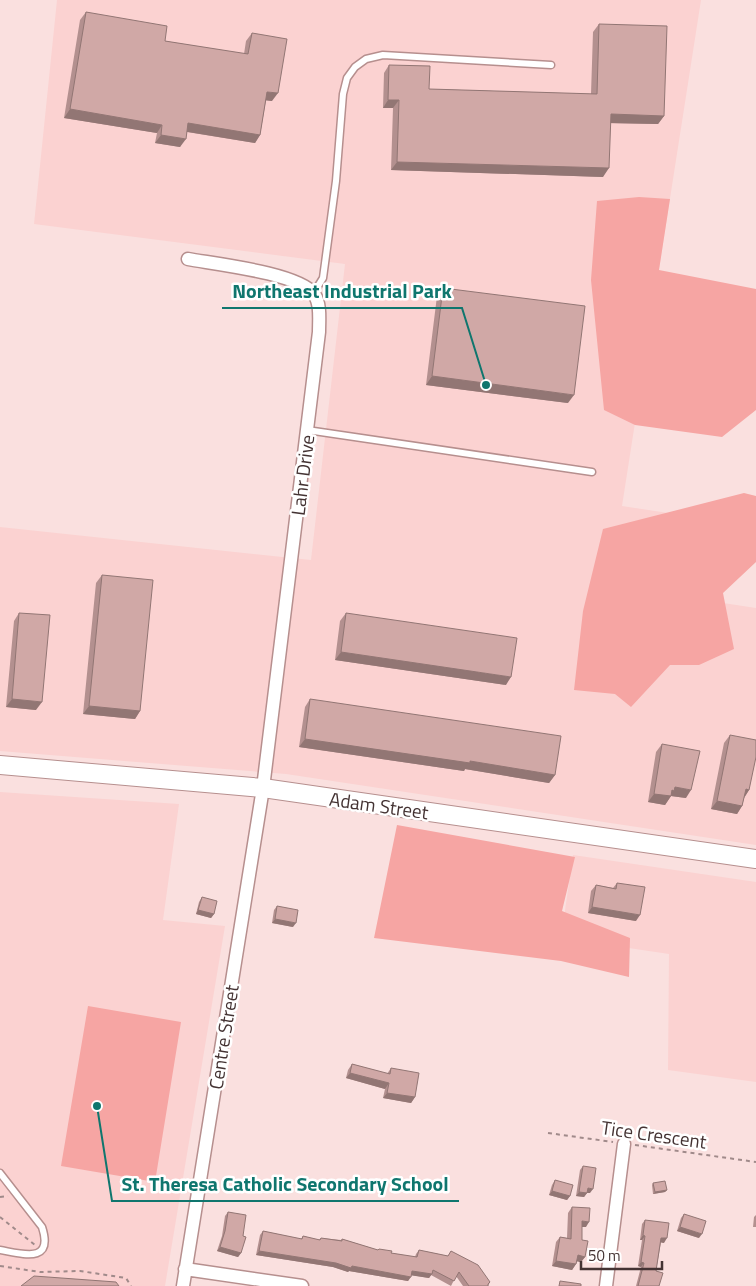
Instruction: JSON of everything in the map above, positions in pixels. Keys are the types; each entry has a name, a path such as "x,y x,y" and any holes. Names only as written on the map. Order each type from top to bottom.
{"street":[{"path":"188,259 280,276 305,287 313,294"},
{"name":"Lahr Drive","path":"263,788 319,332 318,304 313,294"},
{"name":"Adam Street","path":"0,765 263,788 756,859"},
{"name":"Centre Street","path":"183,1286 263,788"},
{"path":"606,1286 624,1144"},
{"path":"185,1269 302,1286"}],"lane":[{"path":"313,294 323,278 336,181 343,94 348,78 355,68 366,59 383,55 551,65"},
{"path":"307,430 592,472"},
{"path":"0,1173 42,1227 46,1237 42,1251 36,1254 24,1255 0,1250"}],"path":[{"name":"Tice Crescent","path":"548,1133 756,1162"},
{"path":"0,1218 42,1251"},
{"path":"0,1266 40,1272 80,1271 126,1278 132,1286"}],"shaded area":[{"path":"57,0 701,0 622,506 688,516 677,596 756,608 756,845 286,774 0,751 0,527 311,560 345,264 34,224"},
{"path":"639,197 670,199 659,270 756,289 756,410 722,437 635,425 604,410 591,280 597,201"},
{"path":"744,493 756,496 756,562 723,593 734,649 699,665 670,665 631,707 615,694 574,690 583,611 603,529"},
{"path":"0,792 179,804 163,920 225,926 165,1286 0,1286"},
{"path":"397,825 575,857 562,911 630,938 629,977 561,961 374,938"},
{"path":"573,855 756,882 756,1082 668,1070 669,954 561,938"},
{"path":"88,1006 181,1022 155,1182 61,1166"}],"building":[{"path":"86,12 167,26 165,41 248,54 252,33 287,39 278,93 267,92 260,135 188,123 186,139 161,135 162,125 70,109"},
{"path":"599,24 667,26 664,116 611,114 609,168 397,162 399,100 388,100 389,65 430,66 429,89 597,94"},
{"path":"443,288 585,306 574,395 432,376"},
{"path":"102,575 153,580 140,711 89,706"},
{"path":"19,613 50,615 42,702 12,699"},
{"path":"346,613 517,638 511,677 341,652"},
{"path":"310,699 561,736 555,775 470,761 470,763 305,739"},
{"path":"730,735 756,740 756,757 749,790 746,789 742,806 717,801"},
{"path":"662,744 700,751 691,790 675,787 674,791 672,790 671,796 654,794"},
{"path":"617,883 645,887 640,915 592,907 596,885 616,889"},
{"path":"202,897 217,901 214,914 198,910"},
{"path":"277,906 298,910 296,923 275,919"},
{"path":"352,1064 390,1074 391,1068 419,1073 415,1097 387,1093 389,1083 350,1073"},
{"path":"583,1166 596,1168 593,1189 588,1188 587,1193 579,1192"},
{"path":"555,1180 573,1185 570,1196 552,1191"},
{"path":"665,1181 667,1190 655,1192 653,1183"},
{"path":"572,1207 590,1208 589,1222 582,1221 582,1240 588,1241 585,1257 578,1255 576,1264 556,1261 560,1237 571,1239"},
{"path":"228,1212 246,1215 243,1236 246,1237 241,1253 220,1247"},
{"path":"684,1214 706,1221 702,1234 680,1227"},
{"path":"645,1220 669,1223 667,1238 661,1238 656,1271 663,1273 659,1286 638,1286 644,1263 641,1262 645,1236 643,1235"},
{"path":"263,1231 302,1239 303,1236 320,1240 321,1238 342,1241 342,1239 378,1250 417,1257 419,1250 448,1256 451,1251 478,1265 490,1282 488,1286 469,1286 459,1272 454,1281 433,1270 432,1274 412,1271 411,1277 259,1251"},
{"path":"34,1276 116,1282 119,1286 21,1286"},
{"path":"560,1281 581,1284 581,1286 559,1286"}],"place":[{"name":"Northeast Industrial Park","path":"486,385"},
{"name":"St. Theresa Catholic Secondary School","path":"97,1106"}]}
